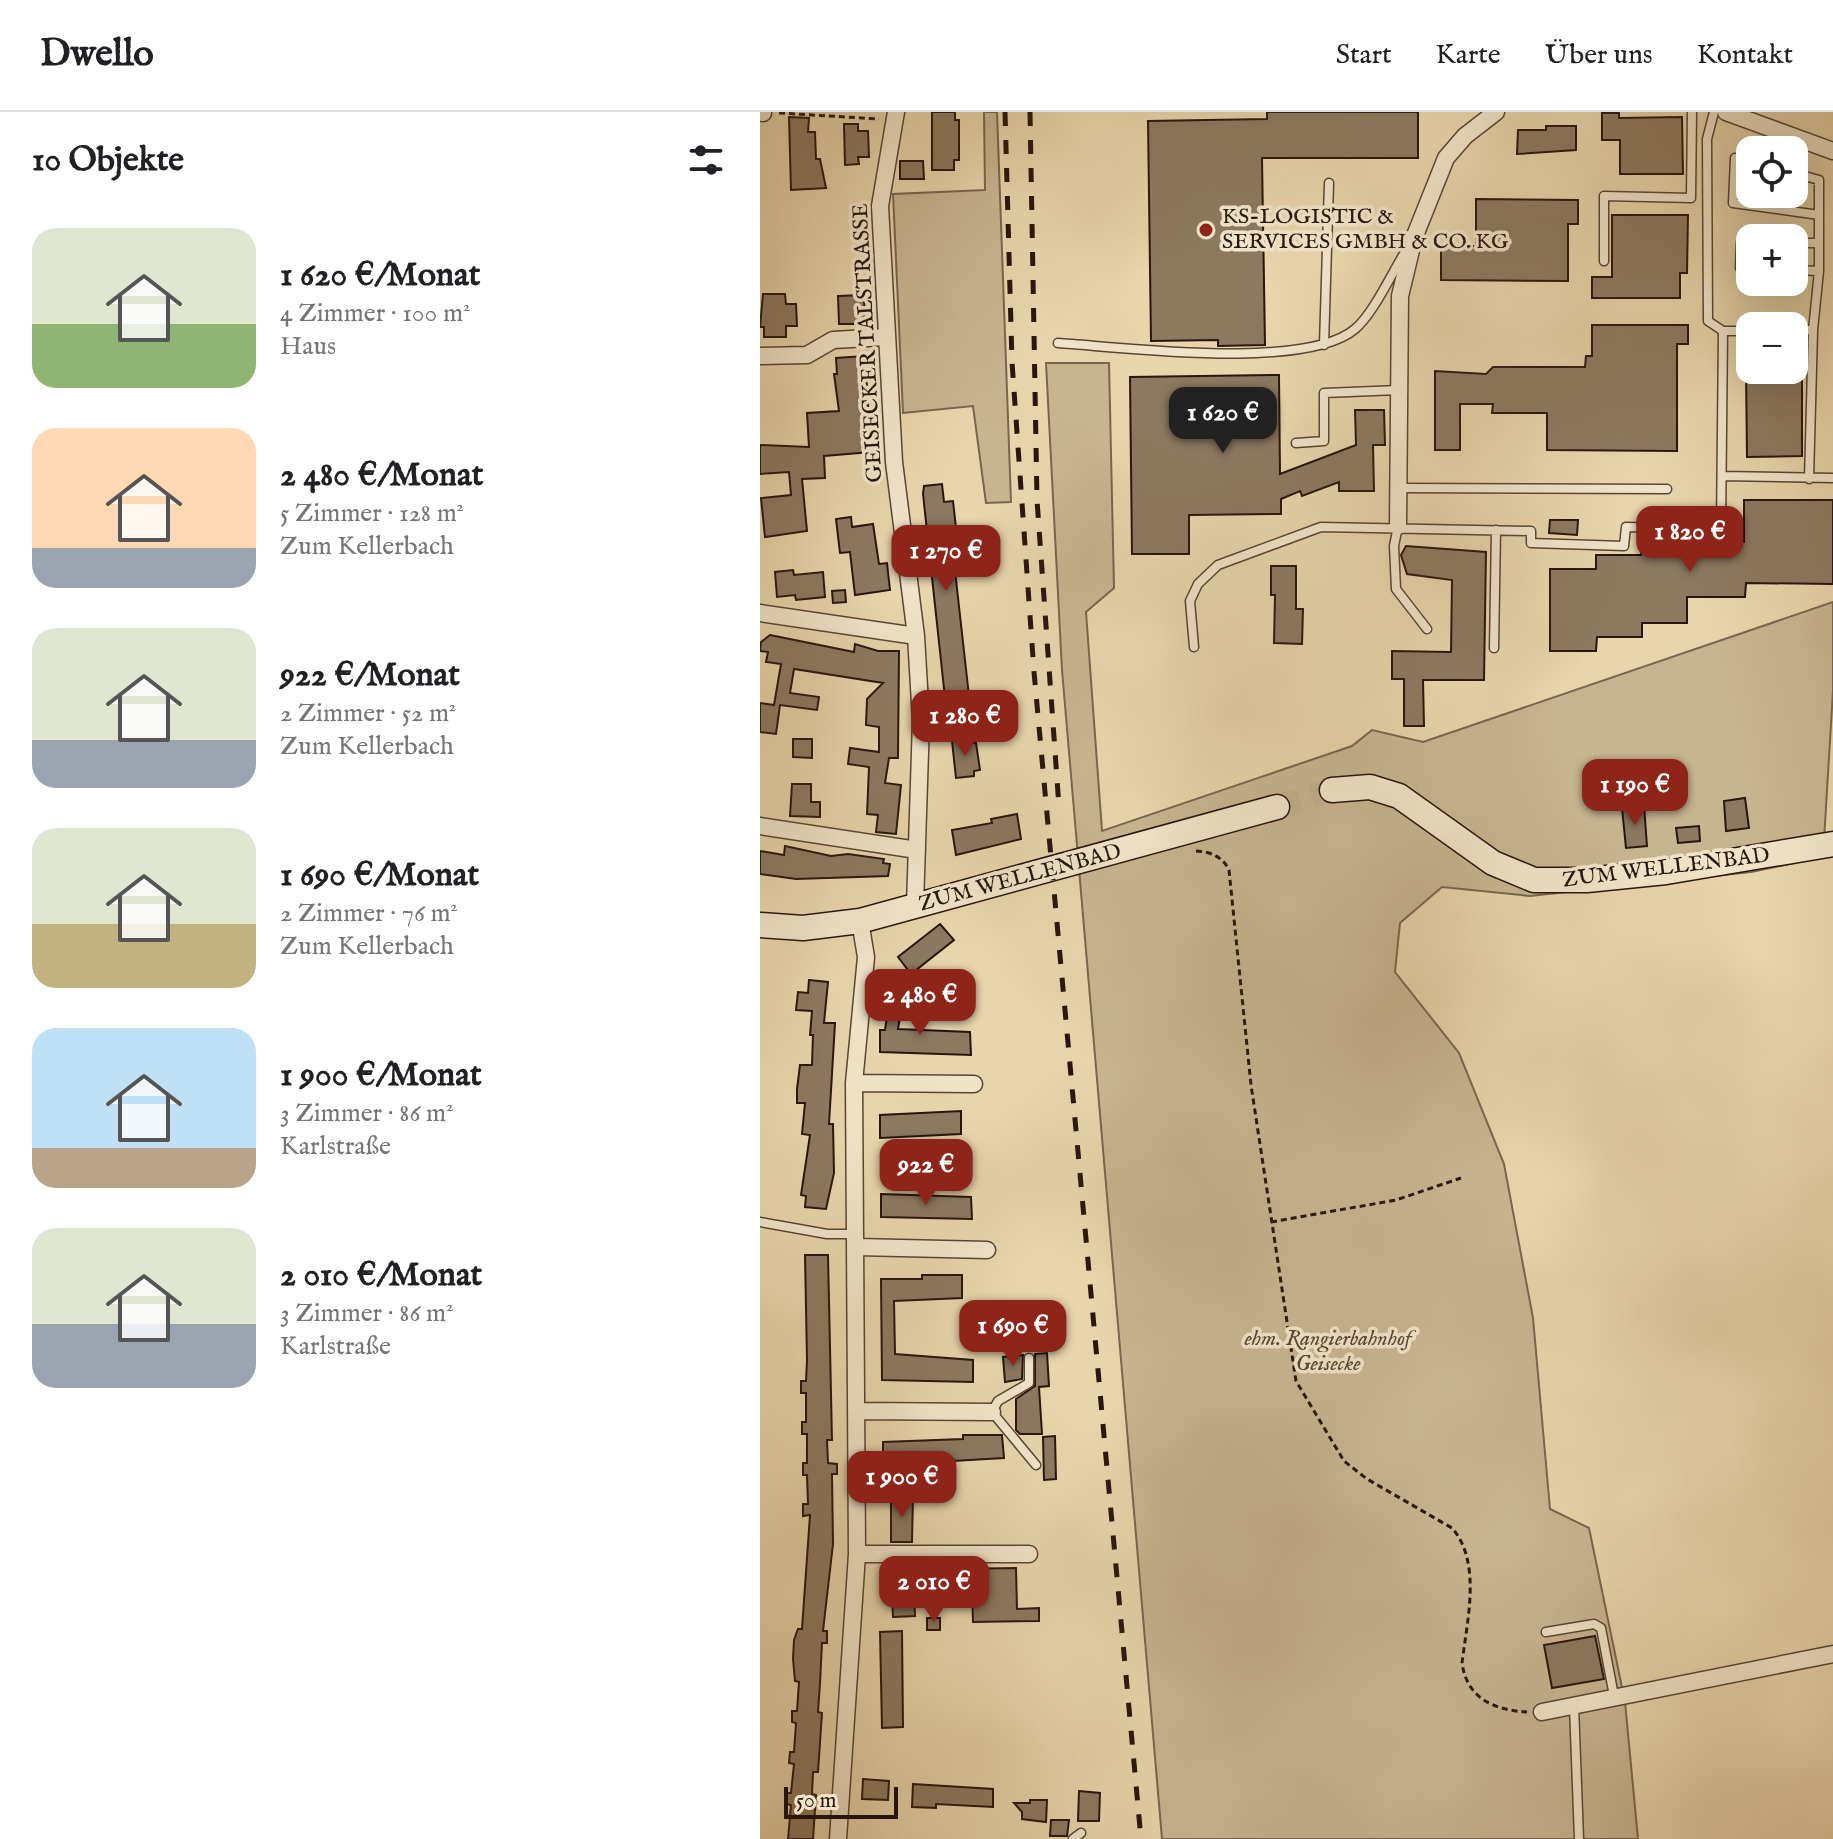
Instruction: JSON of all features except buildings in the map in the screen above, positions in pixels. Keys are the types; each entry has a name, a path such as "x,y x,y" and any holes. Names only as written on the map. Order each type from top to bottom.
{"main road":[{"name":"ZUM WELLENBAD","path":"1332,790 1370,787 1399,796 1505,871 1534,880 1587,880 1666,872 1833,844"},
{"name":"ZUM WELLENBAD","path":"760,925 803,928 860,921 1277,807"}],"street":[{"path":"1398,526 1400,296 1414,238 1446,158 1465,136 1496,112"},
{"path":"1726,112 1833,151"},
{"name":"GEISECKER TALSTRASSE","path":"895,116 880,206 894,462 916,636 922,741 913,878 915,906"},
{"path":"760,356 807,355 833,340 886,337"},
{"path":"760,613 916,636"},
{"path":"760,826 917,850"},
{"path":"838,1839 857,1554 854,1083 866,957 860,921"},
{"path":"854,1083 974,1084"},
{"path":"857,1240 987,1250"},
{"path":"858,1411 992,1412"},
{"path":"857,1554 1029,1554"},
{"path":"1542,1712 1833,1654"}],"lane":[{"path":"1604,261 1604,196 1691,198 1692,112"},
{"path":"1714,112 1707,139 1708,321 1723,331 1736,331"},
{"path":"1736,158 1733,203 1736,203"},
{"path":"1808,177 1819,180 1819,271 1813,330 1809,479"},
{"path":"1324,345 1329,183"},
{"path":"1769,208 1819,215"},
{"path":"1058,343 1214,354 1324,345 1355,329 1414,238"},
{"path":"1808,243 1819,243"},
{"path":"1808,271 1819,271"},
{"path":"1808,330 1813,330"},
{"path":"1194,647 1190,601 1198,584 1218,565 1321,527 1398,526 1531,531 1531,543 1624,546 1626,527 1721,529 1723,331"},
{"path":"1296,443 1324,441 1324,393 1399,390"},
{"path":"1722,476 1833,478"},
{"path":"1399,488 1667,489"},
{"path":"1398,526 1394,546 1396,589 1427,629"},
{"path":"1494,648 1496,530"},
{"path":"760,1222 857,1240"},
{"path":"1029,1358 1029,1383 998,1401 992,1412 1036,1465"},
{"path":"1546,1632 1594,1624 1601,1628 1614,1696"},
{"path":"1574,1706 1579,1839"}],"path":[{"path":"763,112 895,116"},
{"path":"1194,850 1214,854 1224,861 1229,870 1270,1222 1296,1381 1320,1426 1344,1461 1367,1479 1452,1528 1463,1540 1469,1557 1462,1663 1472,1692 1515,1711 1542,1712"},
{"path":"1270,1222 1396,1200 1461,1178"}],"green space":[{"path":"984,112 997,112 1011,502 986,503 973,406 903,413 893,194 985,190"},
{"name":"ehm. Rangierbahnhof Geisecke","path":"1046,363 1109,363 1114,588 1086,612 1102,831 1352,746 1372,730 1423,742 1833,602 1833,691 1823,857 1751,872 1530,896 1442,887 1400,923 1395,972 1459,1053 1504,1164 1533,1318 1550,1509 1589,1528 1625,1702 1638,1839 1162,1839 1062,670"}],"tunnel":[{"path":"1277,807 1332,790"}],"railway":[{"path":"1005,112 1012,362 1034,672 1141,1839"},
{"path":"1030,112 1037,500 1059,807"}],"place":[{"name":"KS-LOGISTIC & SERVICES GMBH & CO. KG","path":"1206,230"}]}
